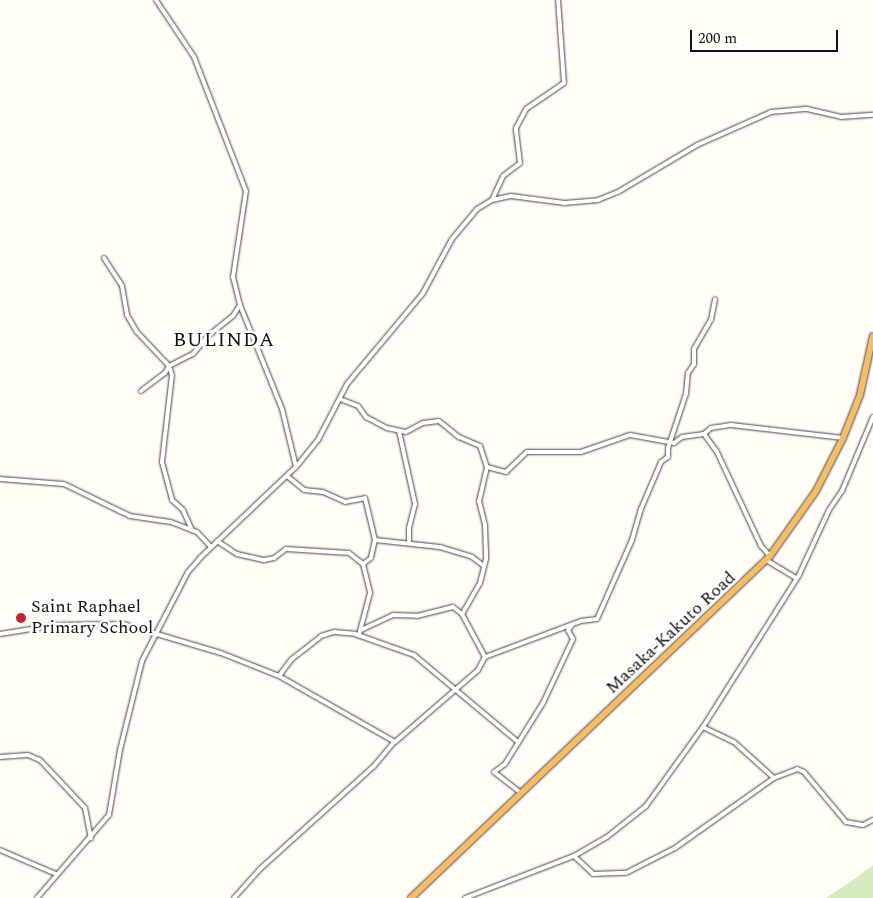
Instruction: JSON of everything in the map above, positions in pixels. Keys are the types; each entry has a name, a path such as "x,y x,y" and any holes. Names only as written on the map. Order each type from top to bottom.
{"highway":[{"name":"Masaka-Kakuto Road","path":"411,898 768,558 816,491 843,438 860,395 873,336"}],"street":[{"path":"156,0 192,53 246,191 233,277 240,305 282,409 296,467"},
{"path":"492,200 503,176 520,163 516,128 526,109 564,83 558,0"},
{"path":"37,898 56,874 104,824 112,808 124,736 142,661 154,634 188,572 217,541 296,467 327,426 347,384 423,294 460,227 477,209 492,200 511,196 565,203 598,200 618,192 697,145 771,112 807,109 841,117 873,115"},
{"path":"104,258 122,286 127,315 138,332 169,366 173,380 162,462 172,500 183,510 192,530"},
{"path":"234,898 260,869 374,766 394,742 478,670 485,656 572,625 597,619 661,462 668,457 670,443 686,394 694,348 711,320 715,299"},
{"path":"141,391 166,373 169,366 193,354 208,336 233,316 240,305"},
{"path":"340,399 358,406 370,420 400,431 410,432 433,421 443,423 458,437 477,443 487,468 479,501 486,525 487,552 480,583 462,614"},
{"path":"465,898 574,856 641,811 703,727 796,578 829,510 842,491 873,417"},
{"path":"487,468 506,472 527,452 581,452 630,435 670,443 704,434 711,428 740,425 843,438"},
{"path":"400,431 415,504 407,534 409,542"},
{"path":"704,434 717,452 768,558 796,578"},
{"path":"287,476 304,490 323,492 345,502 364,497 375,540 371,558 363,564"},
{"path":"0,479 64,484 130,516 171,522 192,530 211,547"},
{"path":"375,540 440,546 472,557 484,566"},
{"path":"217,541 237,554 256,559 270,559 289,549 349,553 363,564 370,596 359,636"},
{"path":"361,630 393,616 417,616 440,608 453,607 462,614 485,656"},
{"path":"0,634 56,625 124,624 221,653 279,676 394,742"},
{"path":"522,794 494,774 505,764 517,742 533,720 572,641 568,630 572,625"},
{"path":"279,676 292,659 321,636 334,632 359,636 414,655 517,742"},
{"path":"703,727 734,742 774,778"},
{"path":"0,757 28,755 40,760 84,808 91,839"},
{"path":"574,856 593,874 626,874 675,848 774,778 797,769 804,772 846,822 864,825 873,820"},
{"path":"0,850 56,874"}],"green space":[{"path":"873,865 873,898 826,898 856,878"}],"place":[{"name":"Saint Raphael Primary School","path":"21,618"}],"district":[{"name":"BULINDA","path":"224,340"}]}
